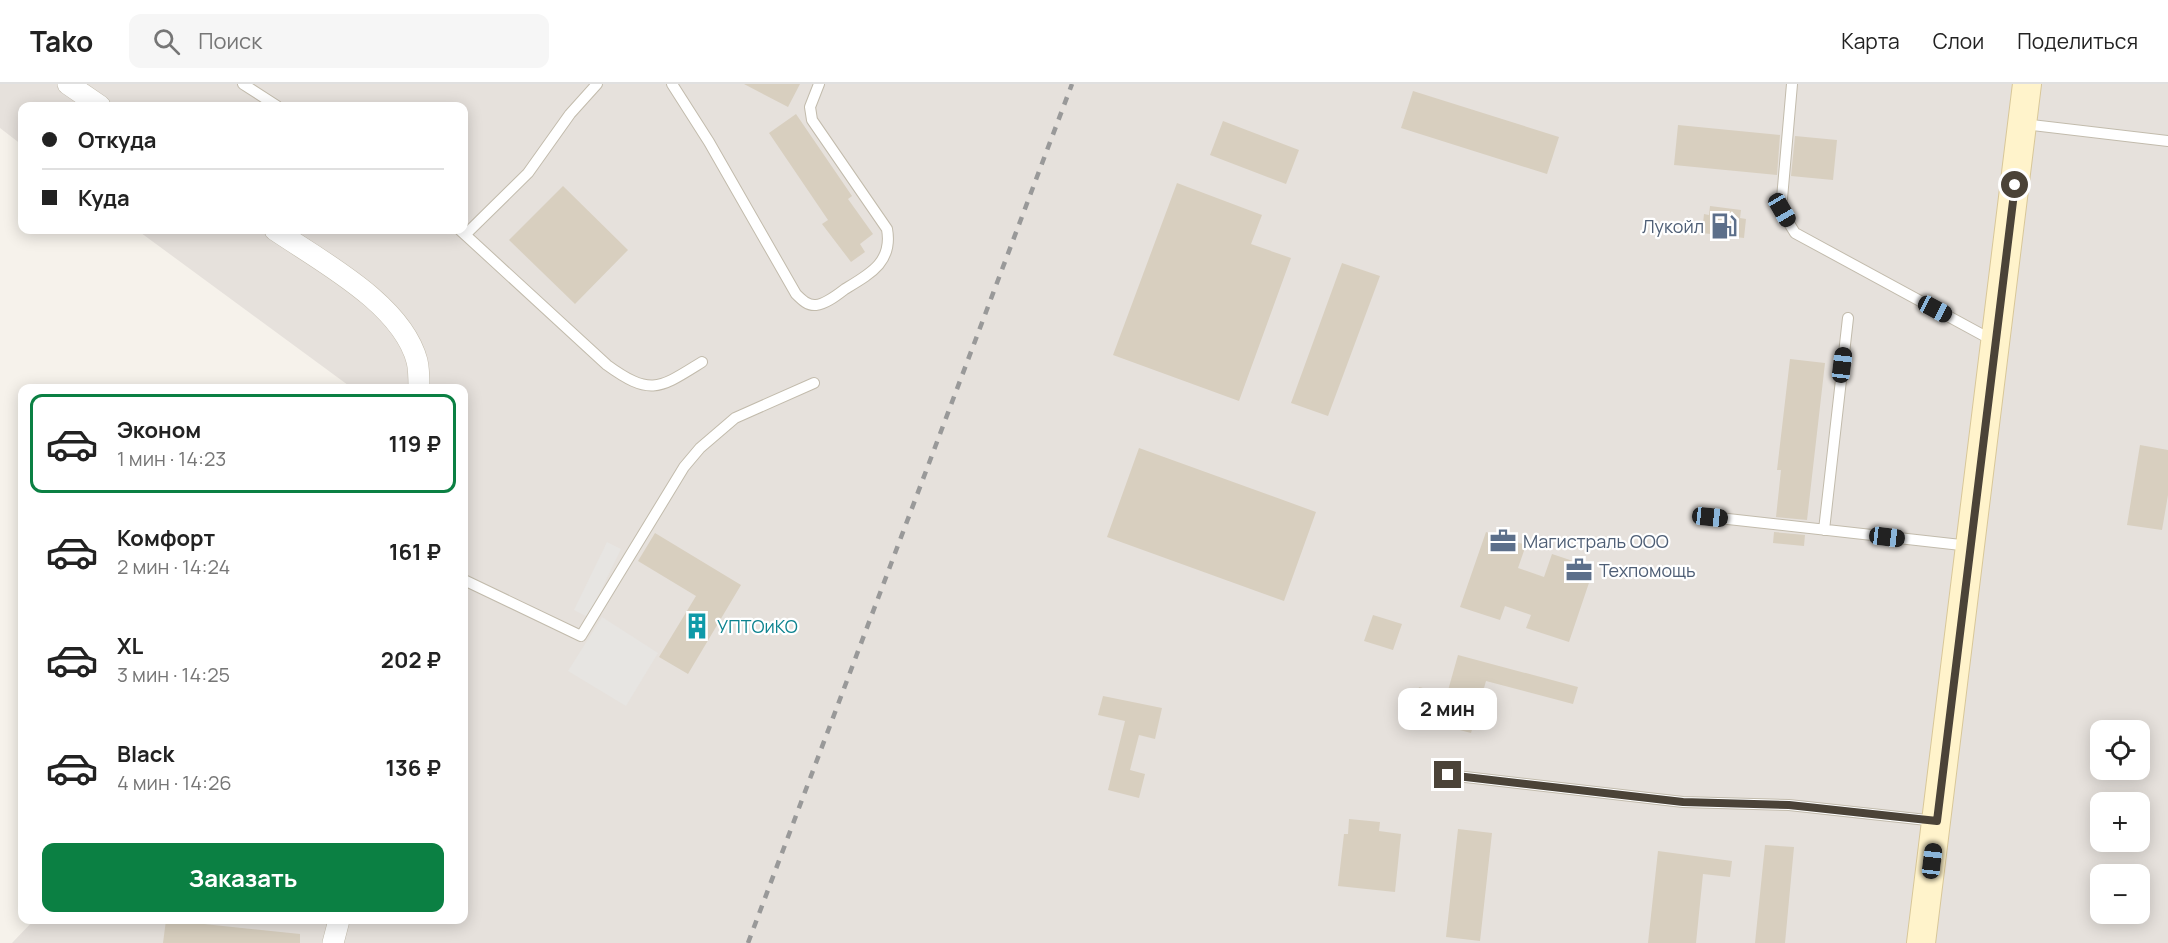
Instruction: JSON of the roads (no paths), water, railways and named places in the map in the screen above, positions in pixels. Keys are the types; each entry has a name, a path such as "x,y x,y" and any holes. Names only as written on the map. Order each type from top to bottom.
{"street":[{"path":"68,84 94,102"},
{"path":"1922,943 2027,84"},
{"path":"281,234 380,304 398,322 418,363 419,384"}],"lane":[{"path":"243,84 271,102"},
{"path":"468,227 528,173 570,114 597,84"},
{"path":"672,84 709,142 796,294 805,303 815,305 832,298 872,272 884,258 890,242 887,229 812,120 810,107 819,84"},
{"path":"1792,84 1782,210 1795,233 1996,342"},
{"path":"2022,124 2168,141"},
{"path":"465,234 607,365 628,380 647,386 666,384 702,362"},
{"path":"1824,530 1848,318"},
{"path":"468,581 581,636 684,467 700,448 735,418 814,382"},
{"path":"1710,517 1971,546"},
{"path":"1448,775 1683,802 1789,805 1937,821"}],"railway":[{"path":"748,943 1072,84"}],"place":[{"name":"Лукойл","path":"1724,226"},
{"name":"Магистраль ООО","path":"1503,541"},
{"name":"Техпомощь","path":"1579,570"},
{"name":"УПТОиКО","path":"697,626"}]}
